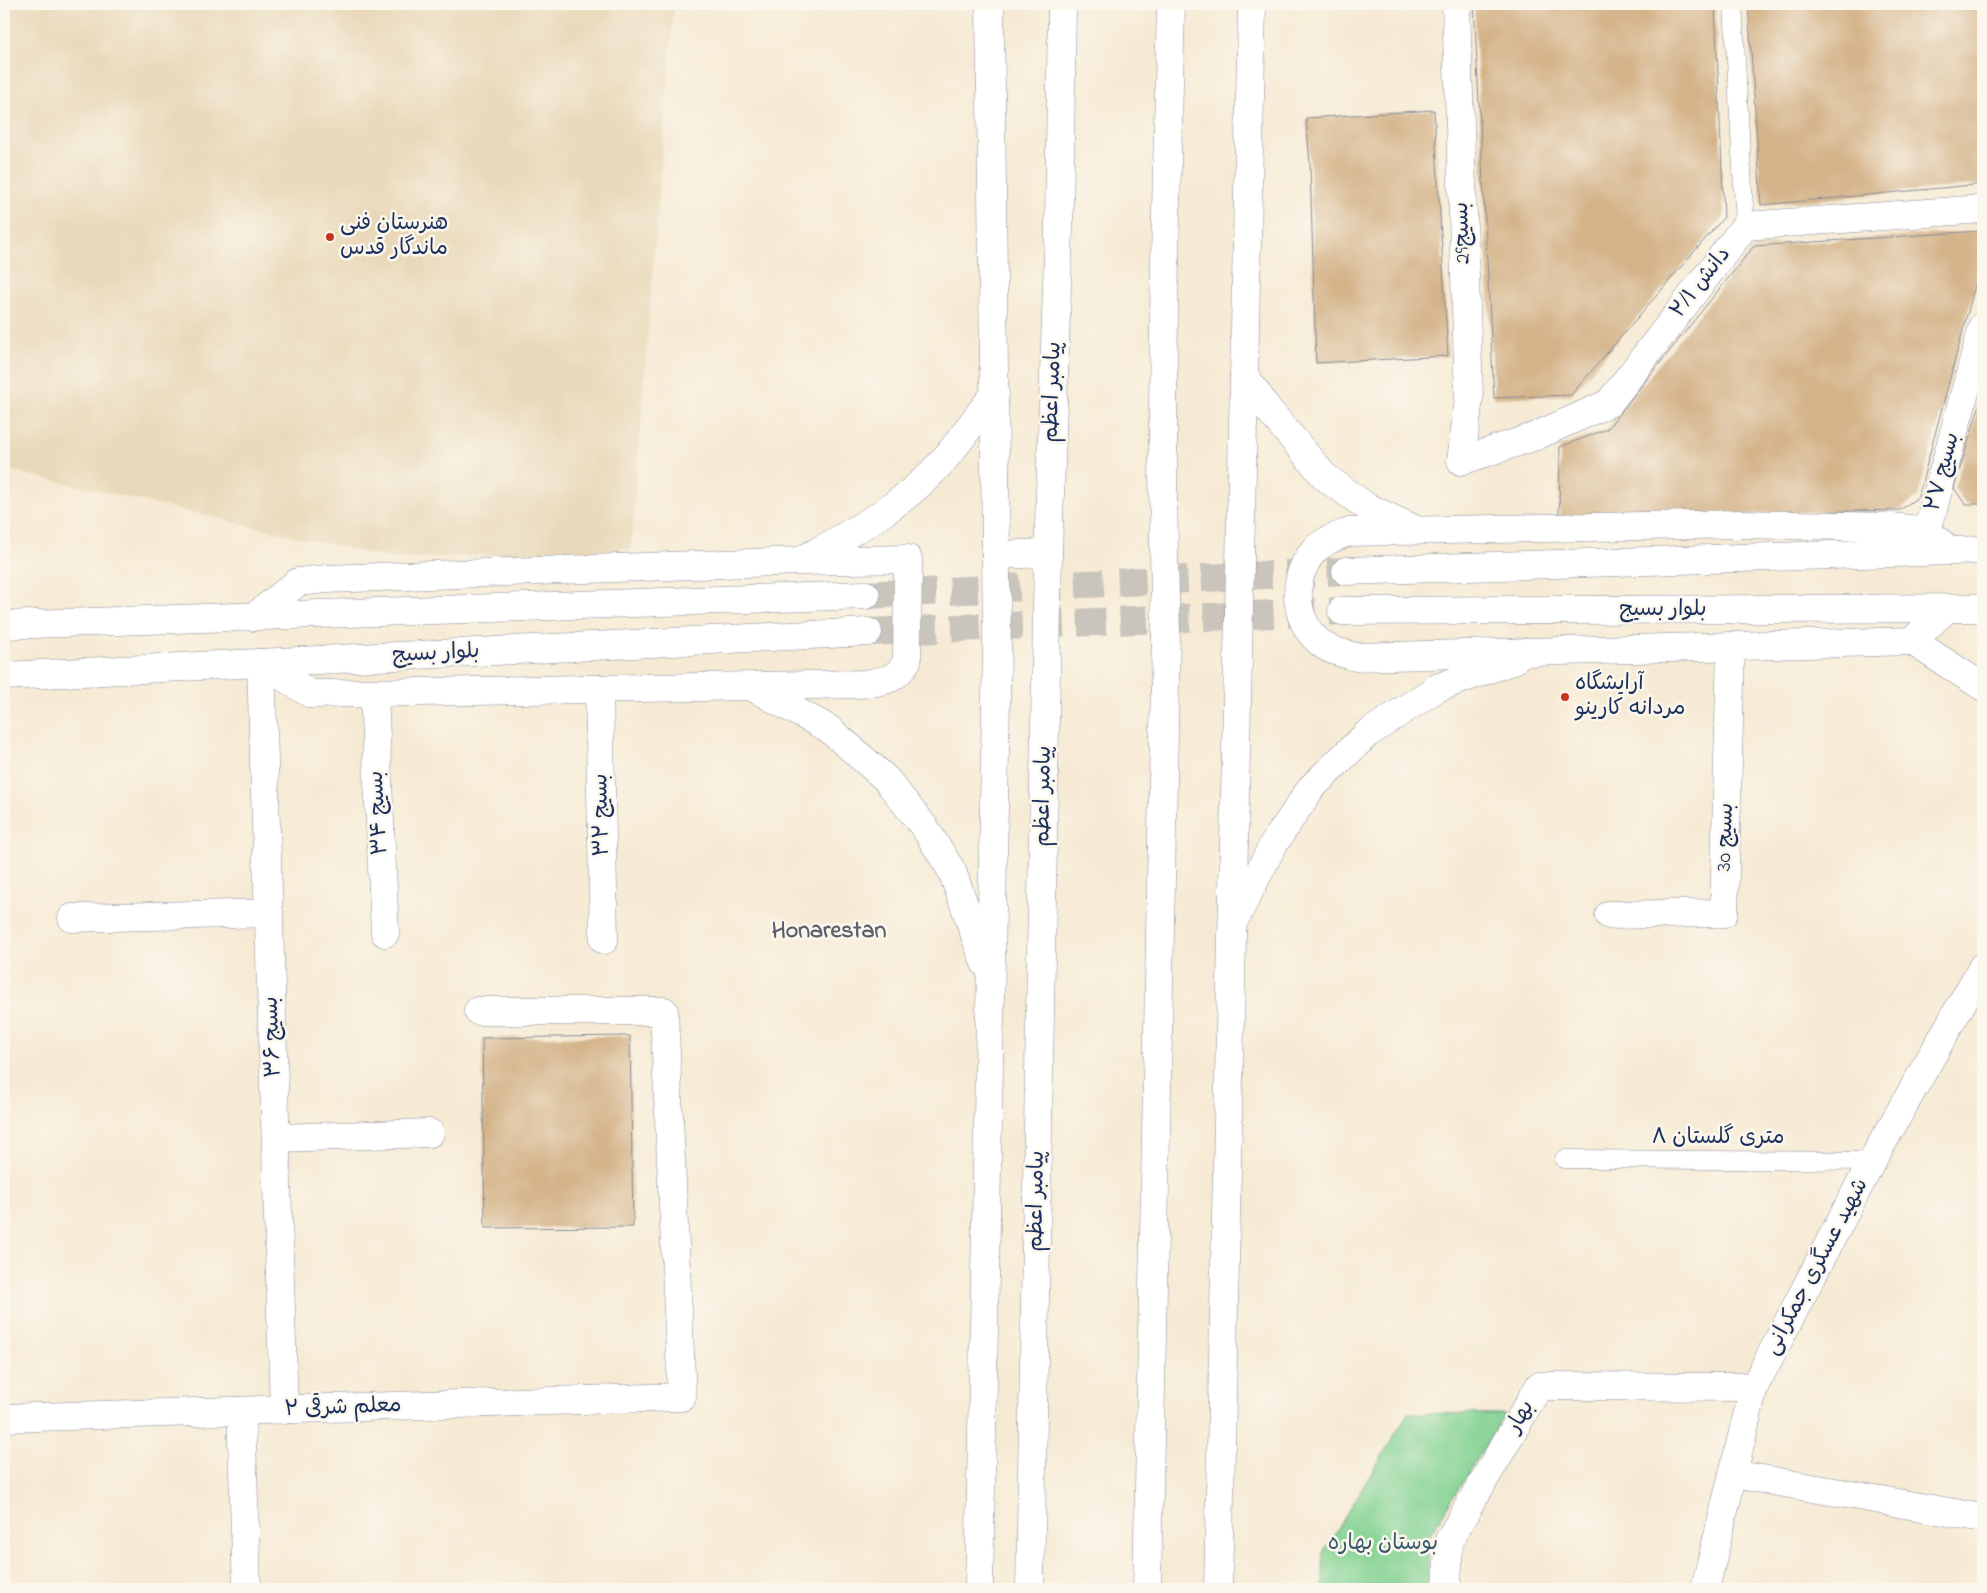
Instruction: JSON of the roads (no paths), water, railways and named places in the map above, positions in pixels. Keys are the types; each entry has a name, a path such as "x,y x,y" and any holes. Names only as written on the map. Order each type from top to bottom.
{"main road":[{"path":"979,1589 997,647 990,4"},
{"name":"پیامبر اعظم","path":"1030,1589 1048,553 1059,226 1062,4"},
{"path":"1146,1589 1166,639 1163,547 1165,248 1171,4"},
{"path":"1218,1589 1252,4"},
{"name":"بسیج29","path":"1456,4 1469,398 1462,461"},
{"name":"دانش ۲/۱","path":"1462,461 1536,436 1609,403 1745,226 1983,209"},
{"name":"بسیج ۲۷","path":"1927,531 1983,326"},
{"path":"1244,375 1283,428 1325,477 1367,507 1418,530"},
{"path":"800,561 856,530 916,488 940,465 967,433 980,411 995,394"},
{"path":"1949,550 1927,531 1892,526 1741,524 1349,532 1330,538 1313,551 1302,568 1297,588 1299,611 1310,632 1326,648 1356,656 1912,641 1983,687"},
{"path":"1346,571 1983,550"},
{"path":"996,555 1048,553"},
{"path":"254,617 298,582 326,579 800,561 908,560 907,661 901,671 889,680 862,684 311,694 261,663"},
{"name":"بلوار بسیج","path":"4,625 866,595"},
{"name":"بلوار بسیج","path":"1342,611 1946,610 1983,608"},
{"path":"1912,641 1946,610"},
{"name":"بلوار بسیج","path":"4,676 868,632"},
{"name":"بسیج 30","path":"1609,915 1724,913 1731,646"},
{"path":"1232,924 1273,845 1311,788 1367,734 1437,688 1536,652"},
{"name":"بسیج ۳۶","path":"261,663 284,1410"},
{"path":"750,686 829,729 886,779 925,828 952,870 991,977"},
{"name":"بسیج ۳۲","path":"599,689 604,940"},
{"name":"بسیج ۳۴","path":"374,694 385,933"},
{"path":"72,918 269,912"},
{"name":"شهید عسگری جمکرانی","path":"1705,1589 1754,1387 1872,1161 1983,966"},
{"name":"معلم شرقی ۲","path":"4,1418 682,1397 664,1011 478,1011"},
{"path":"276,1138 430,1133"},
{"name":"بهار","path":"1447,1589 1449,1540 1539,1386 1754,1387"},
{"path":"241,1411 247,1589"},
{"path":"1733,1474 1983,1518"}],"lane":[{"path":"1733,4 1745,226"},
{"name":"۸ متری گلستان","path":"1564,1159 1872,1161"}],"tunnel":[{"path":"866,595 1346,571"},
{"path":"868,632 1342,611"}],"place":[{"name":"هنرستان فنی ماندگار قدس","path":"330,237"},
{"name":"آرایشگاه مردانه کارینو","path":"1565,697"}],"district":[{"name":"Honarestan","path":"829,931"}],"park label":[{"name":"بوستان بهاره","path":"1383,1544"}]}
